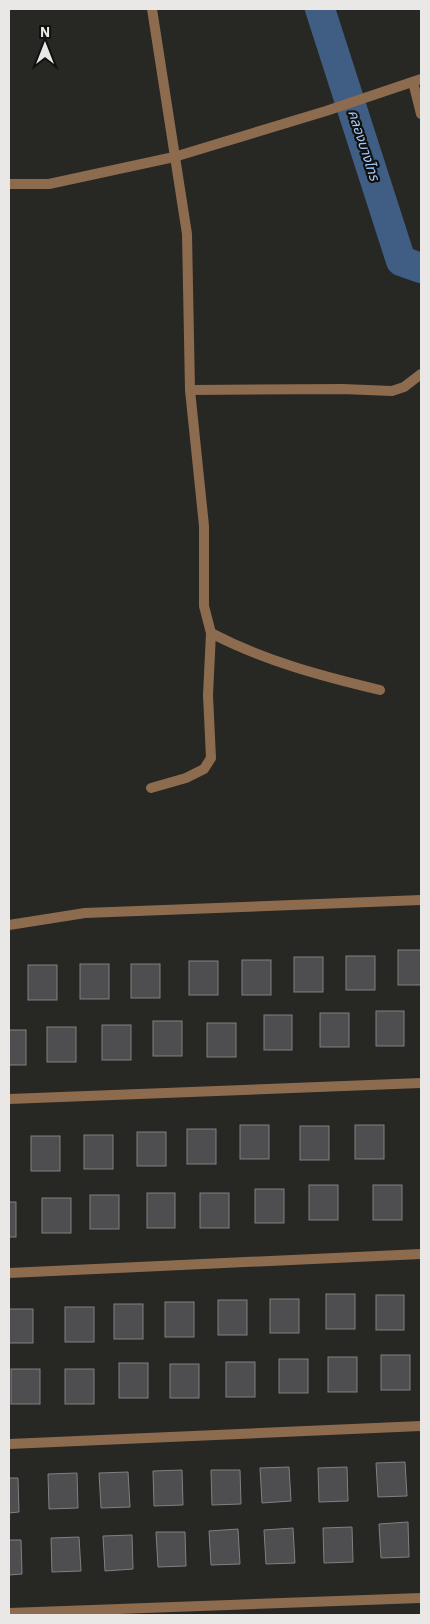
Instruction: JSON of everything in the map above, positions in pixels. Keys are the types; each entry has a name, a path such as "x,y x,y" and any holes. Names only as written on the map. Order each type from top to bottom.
{"street":[{"path":"151,788 186,778 204,769 211,758 208,695 211,633 204,606 204,526 190,390 187,234 152,9"},
{"path":"9,184 49,184 174,157 326,111 417,80 421,114"},
{"path":"190,390 342,389 392,391 404,387 421,374"},
{"path":"211,633 265,659 303,671 380,690"},
{"path":"9,925 84,913 421,900"},
{"path":"9,1099 421,1083"},
{"path":"9,1273 421,1254"},
{"path":"9,1444 421,1426"},
{"path":"9,1613 421,1598"}],"building":[{"path":"398,950 421,950 421,985 398,985"},
{"path":"346,956 375,956 375,990 346,990"},
{"path":"294,957 323,957 323,992 294,992"},
{"path":"242,960 271,960 271,995 242,995"},
{"path":"189,961 218,961 218,995 189,995"},
{"path":"80,964 109,964 109,999 80,999"},
{"path":"131,964 160,964 160,998 131,998"},
{"path":"28,965 57,965 57,1000 28,1000"},
{"path":"376,1011 404,1011 404,1046 376,1046"},
{"path":"320,1013 349,1013 349,1047 320,1047"},
{"path":"264,1015 292,1015 292,1050 264,1050"},
{"path":"153,1021 182,1021 182,1056 153,1056"},
{"path":"207,1023 236,1023 236,1057 207,1057"},
{"path":"102,1025 131,1025 131,1060 102,1060"},
{"path":"47,1027 76,1027 76,1062 47,1062"},
{"path":"9,1030 26,1030 26,1065 9,1065"},
{"path":"240,1125 269,1125 269,1159 240,1159"},
{"path":"355,1125 384,1125 384,1159 355,1159"},
{"path":"300,1126 329,1126 329,1160 300,1160"},
{"path":"187,1129 216,1129 216,1164 187,1164"},
{"path":"137,1132 166,1132 166,1166 137,1166"},
{"path":"84,1135 113,1135 113,1169 84,1169"},
{"path":"31,1136 60,1136 60,1171 31,1171"},
{"path":"309,1185 338,1185 338,1220 309,1220"},
{"path":"373,1185 402,1185 402,1220 373,1220"},
{"path":"255,1189 284,1189 284,1223 255,1223"},
{"path":"147,1193 175,1193 175,1228 147,1228"},
{"path":"200,1193 229,1193 229,1228 200,1228"},
{"path":"90,1195 119,1195 119,1229 90,1229"},
{"path":"42,1198 71,1198 71,1233 42,1233"},
{"path":"9,1202 16,1202 16,1237 9,1237"},
{"path":"326,1294 355,1294 355,1329 326,1329"},
{"path":"376,1295 404,1295 404,1330 376,1330"},
{"path":"270,1299 299,1299 299,1333 270,1333"},
{"path":"218,1300 247,1300 247,1335 218,1335"},
{"path":"165,1302 194,1302 194,1337 165,1337"},
{"path":"114,1304 143,1304 143,1339 114,1339"},
{"path":"65,1307 94,1307 94,1342 65,1342"},
{"path":"9,1309 33,1309 33,1343 9,1343"},
{"path":"381,1355 410,1355 410,1390 381,1390"},
{"path":"328,1357 357,1357 357,1392 328,1392"},
{"path":"279,1359 308,1359 308,1393 279,1393"},
{"path":"226,1362 255,1362 255,1397 226,1397"},
{"path":"119,1363 148,1363 148,1398 119,1398"},
{"path":"170,1364 199,1364 199,1398 170,1398"},
{"path":"11,1369 40,1369 40,1404 11,1404"},
{"path":"65,1369 94,1369 94,1404 65,1404"},
{"path":"405,1462 407,1496 378,1497 376,1463"},
{"path":"289,1467 291,1501 262,1503 260,1468"},
{"path":"347,1467 348,1501 319,1502 318,1468"},
{"path":"182,1470 183,1505 154,1506 153,1471"},
{"path":"211,1470 240,1470 241,1504 212,1505"},
{"path":"128,1472 130,1507 101,1508 99,1473"},
{"path":"77,1473 78,1508 49,1509 48,1474"},
{"path":"9,1478 18,1478 19,1512 9,1513"},
{"path":"408,1522 409,1557 381,1558 379,1524"},
{"path":"352,1527 353,1562 324,1563 323,1528"},
{"path":"293,1528 295,1563 266,1564 264,1530"},
{"path":"238,1529 240,1564 211,1565 209,1531"},
{"path":"156,1532 185,1532 186,1566 158,1567"},
{"path":"132,1535 133,1569 105,1571 103,1536"},
{"path":"79,1537 81,1571 52,1572 51,1538"},
{"path":"9,1540 21,1540 22,1574 9,1575"}],"waterway":[{"name":"คลองบางไทร","path":"320,9 401,261 421,268"}]}
